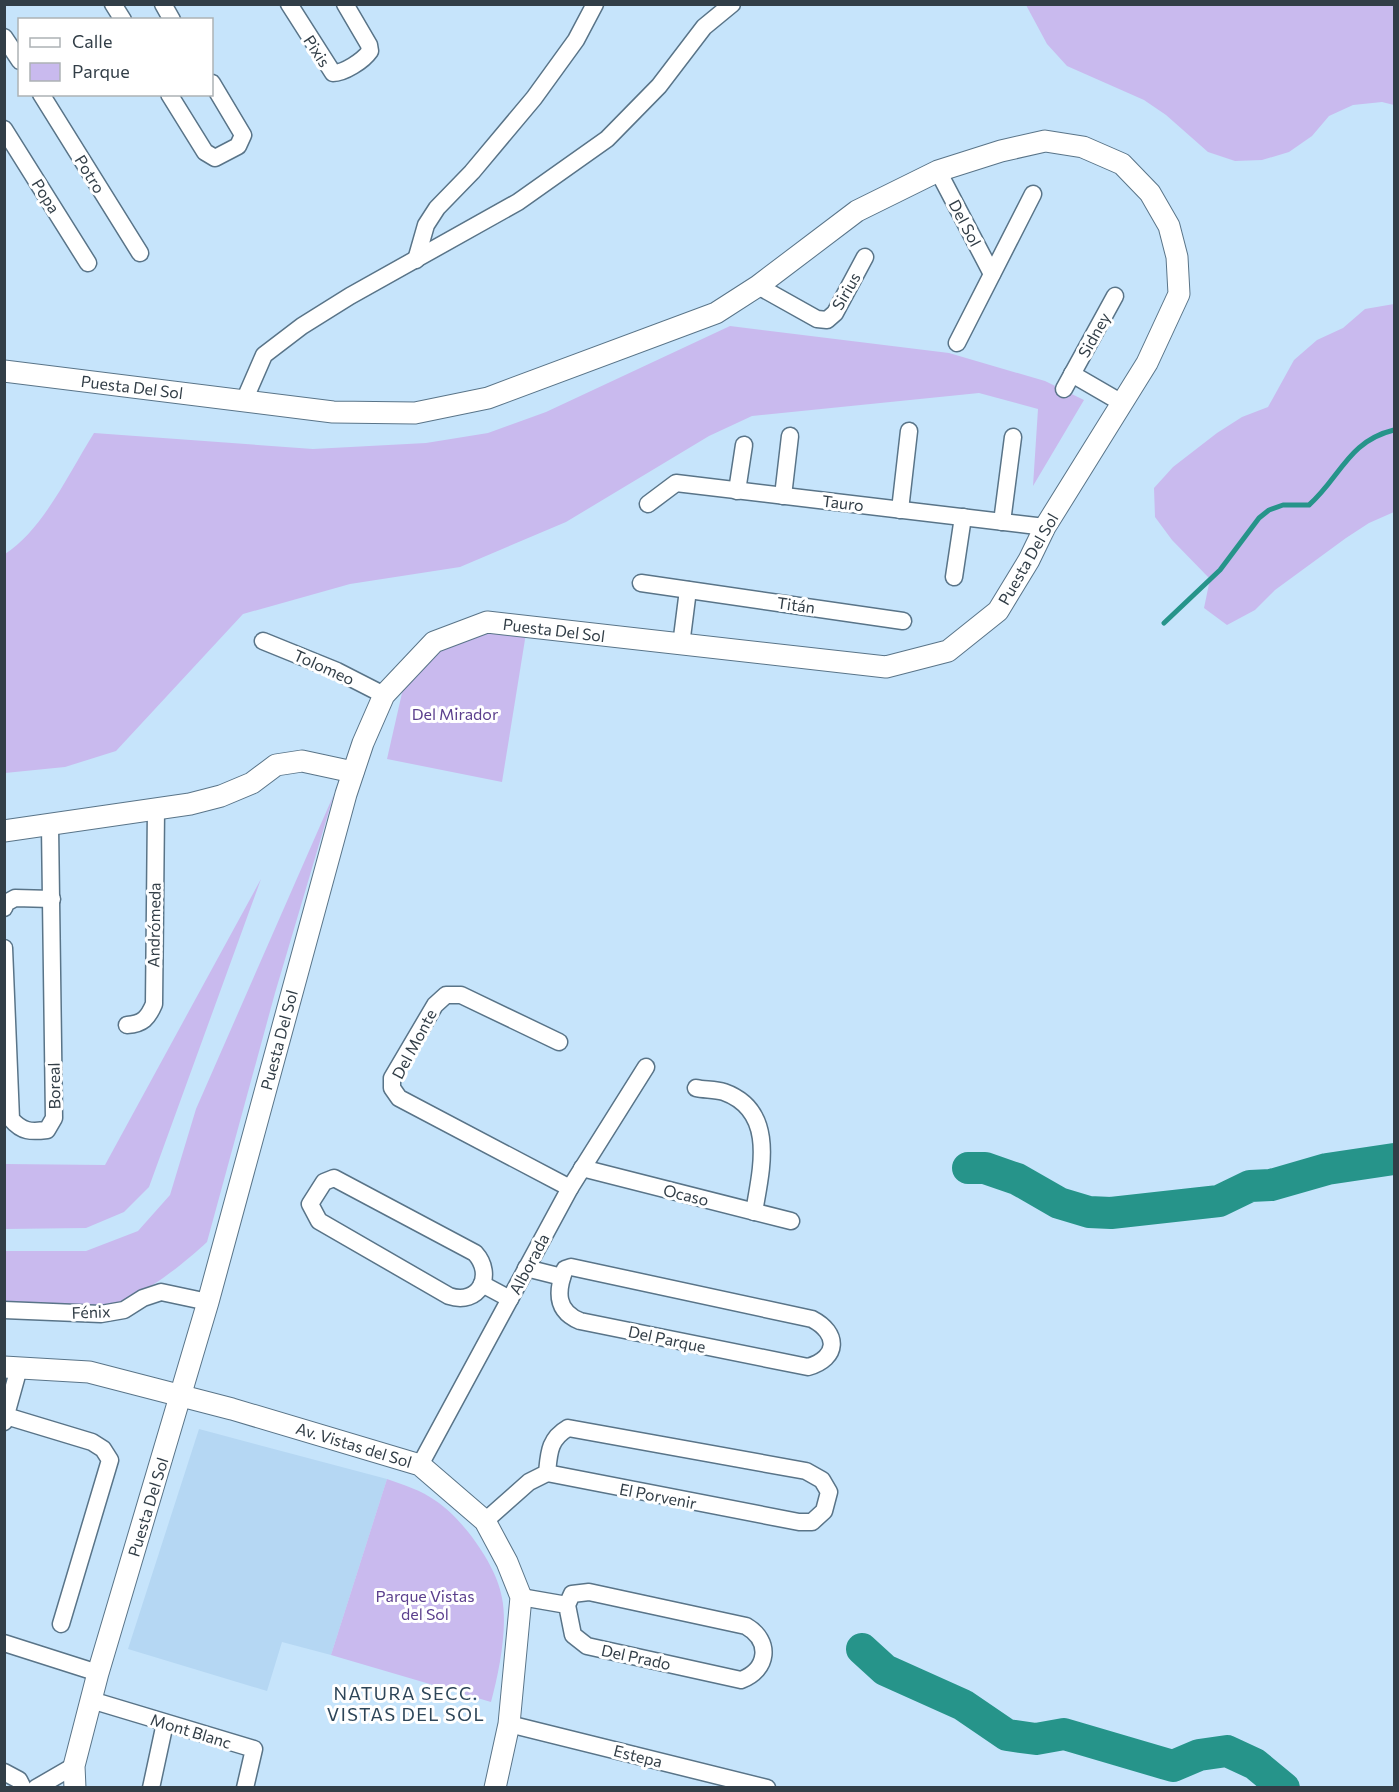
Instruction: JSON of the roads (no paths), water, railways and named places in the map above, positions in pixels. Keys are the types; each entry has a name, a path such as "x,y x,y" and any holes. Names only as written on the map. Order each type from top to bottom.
{"street":[{"path":"113,4 122,18"},
{"name":"Pixis","path":"289,4 333,73 338,73 366,57 370,51 369,45 345,4"},
{"path":"416,260 426,225 437,208 472,172 534,98 576,40 595,4"},
{"path":"244,400 264,355 302,326 518,202 607,139 659,86 704,27 732,4"},
{"path":"4,37 18,58"},
{"path":"170,96 205,152 209,156 221,156 238,146 243,135 213,85"},
{"name":"Potro","path":"41,96 140,253"},
{"name":"Popa","path":"4,129 88,263"},
{"name":"Puesta Del Sol","path":"4,371 333,412 415,413 488,398 716,313 758,286 856,211 938,171 1001,151 1045,141 1083,147 1122,164 1150,193 1169,226 1177,257 1179,294 1147,363 1045,527 1029,560 998,611 948,651 886,667 487,622 434,642 384,695 353,772 208,1302 98,1673 74,1766 75,1788"},
{"name":"Del Sol","path":"938,171 992,274"},
{"path":"957,343 1033,194"},
{"name":"Sirius","path":"758,286 818,318 827,320 835,313 865,256"},
{"name":"Sidney","path":"1115,296 1068,381 1122,403"},
{"path":"900,510 909,431"},
{"path":"783,496 790,436"},
{"path":"1002,522 1014,437"},
{"path":"737,490 744,445"},
{"name":"Tauro","path":"648,504 676,483 1045,527"},
{"path":"954,577 963,517"},
{"name":"Titán","path":"641,583 903,621"},
{"path":"681,645 688,590"},
{"name":"Tolomeo","path":"263,641 338,671 384,695"},
{"path":"4,831 156,809 221,796 252,783 276,765 302,761 353,772"},
{"name":"Andrómeda","path":"127,1025 138,1025 148,1017 154,1004 156,809"},
{"name":"Boreal","path":"4,948 11,1119 19,1129 33,1132 47,1130 54,1118 50,826"},
{"path":"4,908 6,903 15,898 52,899"},
{"name":"Del Monte","path":"559,1042 461,995 446,995 435,1005 397,1069 392,1078 392,1088 399,1098 570,1188"},
{"name":"Alborada","path":"420,1465 570,1188 646,1067"},
{"path":"696,1088 724,1092 750,1107 760,1131 764,1155 754,1212"},
{"name":"Ocaso","path":"582,1168 790,1221"},
{"name":"Alborada","path":"334,1178 475,1253 483,1262 485,1272 482,1284 474,1295 468,1298 462,1300 449,1296 319,1221 310,1204 324,1182 334,1178"},
{"name":"Del Parque","path":"580,1267 812,1319 825,1326 832,1339 829,1354 821,1364 808,1368 580,1321 562,1309 558,1297 562,1277 565,1269 580,1267"},
{"path":"526,1268 562,1277"},
{"path":"482,1284 510,1299"},
{"name":"Fénix","path":"4,1310 101,1314 123,1310 143,1298 161,1292 208,1302"},
{"path":"12,1368 5,1419 92,1442 104,1449 110,1460 61,1624"},
{"name":"Av. Vistas del Sol","path":"12,1368 89,1372 181,1395 420,1465 485,1521 507,1562 521,1597 509,1724 495,1788"},
{"name":"El Porvenir","path":"568,1428 806,1471 822,1480 829,1492 824,1511 812,1522 799,1522 547,1473 550,1444 557,1434 568,1428"},
{"path":"485,1521 529,1482 547,1473"},
{"name":"Del Prado","path":"589,1592 746,1626 756,1632 763,1641 764,1652 758,1669 751,1676 741,1680 588,1646 573,1635 567,1605 572,1594 589,1592"},
{"path":"521,1597 567,1605"},
{"path":"4,1643 98,1673"},
{"name":"Mont Blanc","path":"91,1700 254,1749 245,1788"},
{"path":"151,1788 165,1722"},
{"name":"Estepa","path":"509,1724 767,1788"},
{"path":"36,1788 74,1766"},
{"path":"4,1772 18,1780 23,1788"}],"waterway":[{"path":"1164,623 1220,570 1259,518 1269,510 1283,505 1309,505 1355,451 1378,435 1394,430"},
{"path":"968,1168 985,1168 1017,1179 1059,1203 1089,1212 1111,1213 1219,1201 1250,1186 1271,1185 1327,1169 1394,1159"},
{"path":"862,1649 885,1670 963,1705 1007,1735 1036,1739 1064,1734 1173,1766 1199,1755 1227,1751 1255,1764 1284,1788"}],"district":[{"name":"NATURA SECC. VISTAS DEL SOL","path":"406,1704"}],"park label":[{"name":"Del Mirador","path":"455,714"},
{"name":"Parque Vistas del Sol","path":"425,1605"}]}
